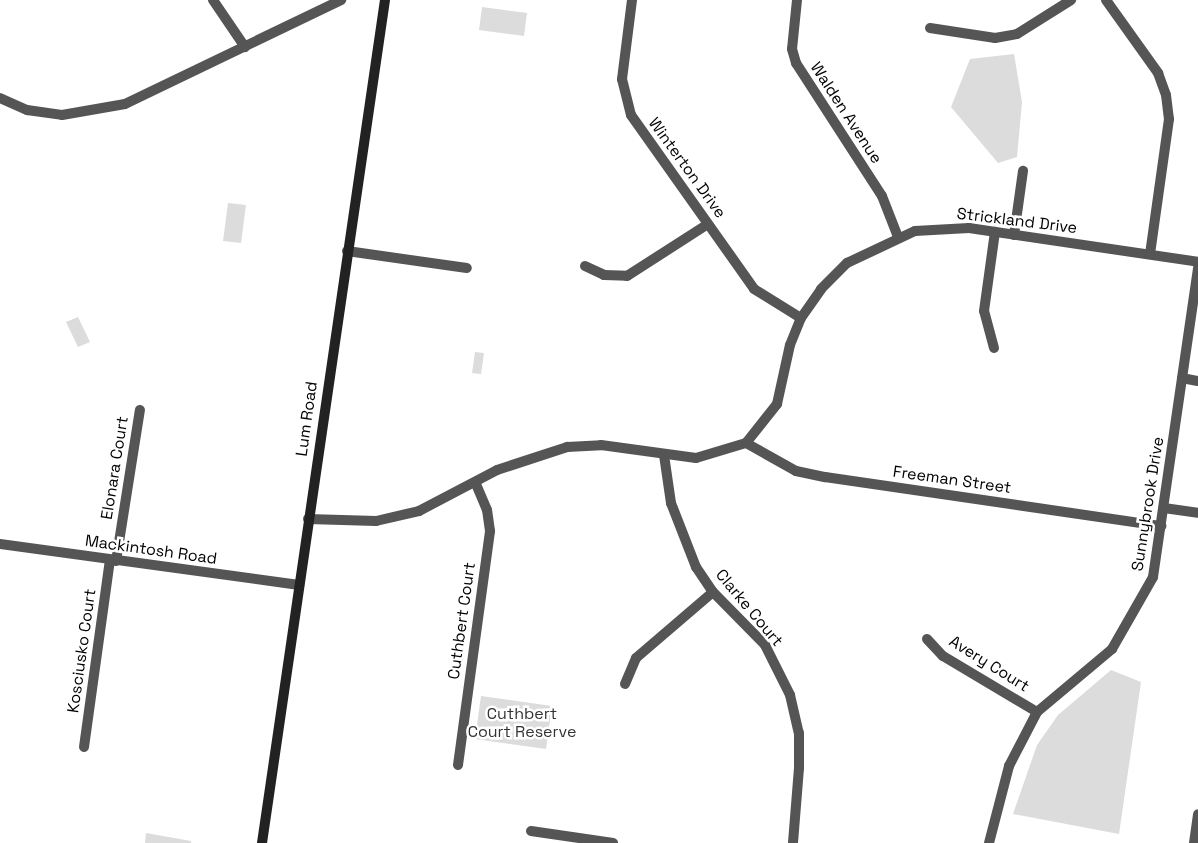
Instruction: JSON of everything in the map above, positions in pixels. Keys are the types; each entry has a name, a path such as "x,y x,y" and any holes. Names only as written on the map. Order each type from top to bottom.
{"street":[{"path":"213,0 245,47"},
{"path":"0,98 53,114 115,107 341,0"},
{"name":"Lum Road","path":"262,843 298,585 385,0"},
{"name":"Winterton Drive","path":"632,0 623,94 637,126 754,289 801,318"},
{"name":"Walden Avenue","path":"797,0 792,49 796,63 882,196 898,237"},
{"path":"930,28 995,38 1017,34 1071,0"},
{"path":"1106,0 1158,73 1166,95 1169,119 1150,254"},
{"path":"1014,235 1023,171"},
{"path":"584,266 604,275 627,276 708,224"},
{"name":"Strickland Drive","path":"746,443 777,404 801,318 847,263 898,237 934,228 995,232 1198,262"},
{"path":"994,348 984,311 995,232"},
{"path":"347,251 467,268"},
{"name":"Sunnybrook Drive","path":"989,843 1009,766 1037,712 1097,664 1130,622 1153,577 1198,267"},
{"path":"1182,378 1198,381"},
{"name":"Elonara Court","path":"113,560 140,410"},
{"path":"308,519 376,521 419,511 530,456 567,447 601,445 696,458 746,443"},
{"name":"Freeman Street","path":"746,443 796,471 825,477 1161,526"},
{"name":"Clarke Court","path":"664,454 671,503 683,541 713,592 765,645 790,695 799,759 793,843"},
{"name":"Cuthbert Court","path":"458,765 490,531 487,510 475,482"},
{"path":"1164,508 1198,513"},
{"name":"Mackintosh Road","path":"0,544 298,585"},
{"name":"Kosciusko Court","path":"84,747 113,560"},
{"path":"625,684 636,658 713,592"},
{"name":"Avery Court","path":"927,640 943,656 1037,712"},
{"path":"1194,843 1198,814"},
{"path":"530,831 613,843"}],"green space":[{"path":"482,7 527,13 524,36 479,30"},
{"path":"1014,54 1022,102 1017,157 998,163 951,107 970,59"},
{"path":"228,203 246,205 241,243 223,241"},
{"path":"78,317 90,342 78,347 66,322"},
{"path":"475,352 484,353 481,374 472,373"},
{"path":"1111,670 1141,682 1119,834 1013,814 1037,745 1058,715"},
{"name":"Cuthbert Court Reserve","path":"481,696 552,706 546,749 475,739"},
{"path":"146,833 191,841 191,843 145,843"}]}
